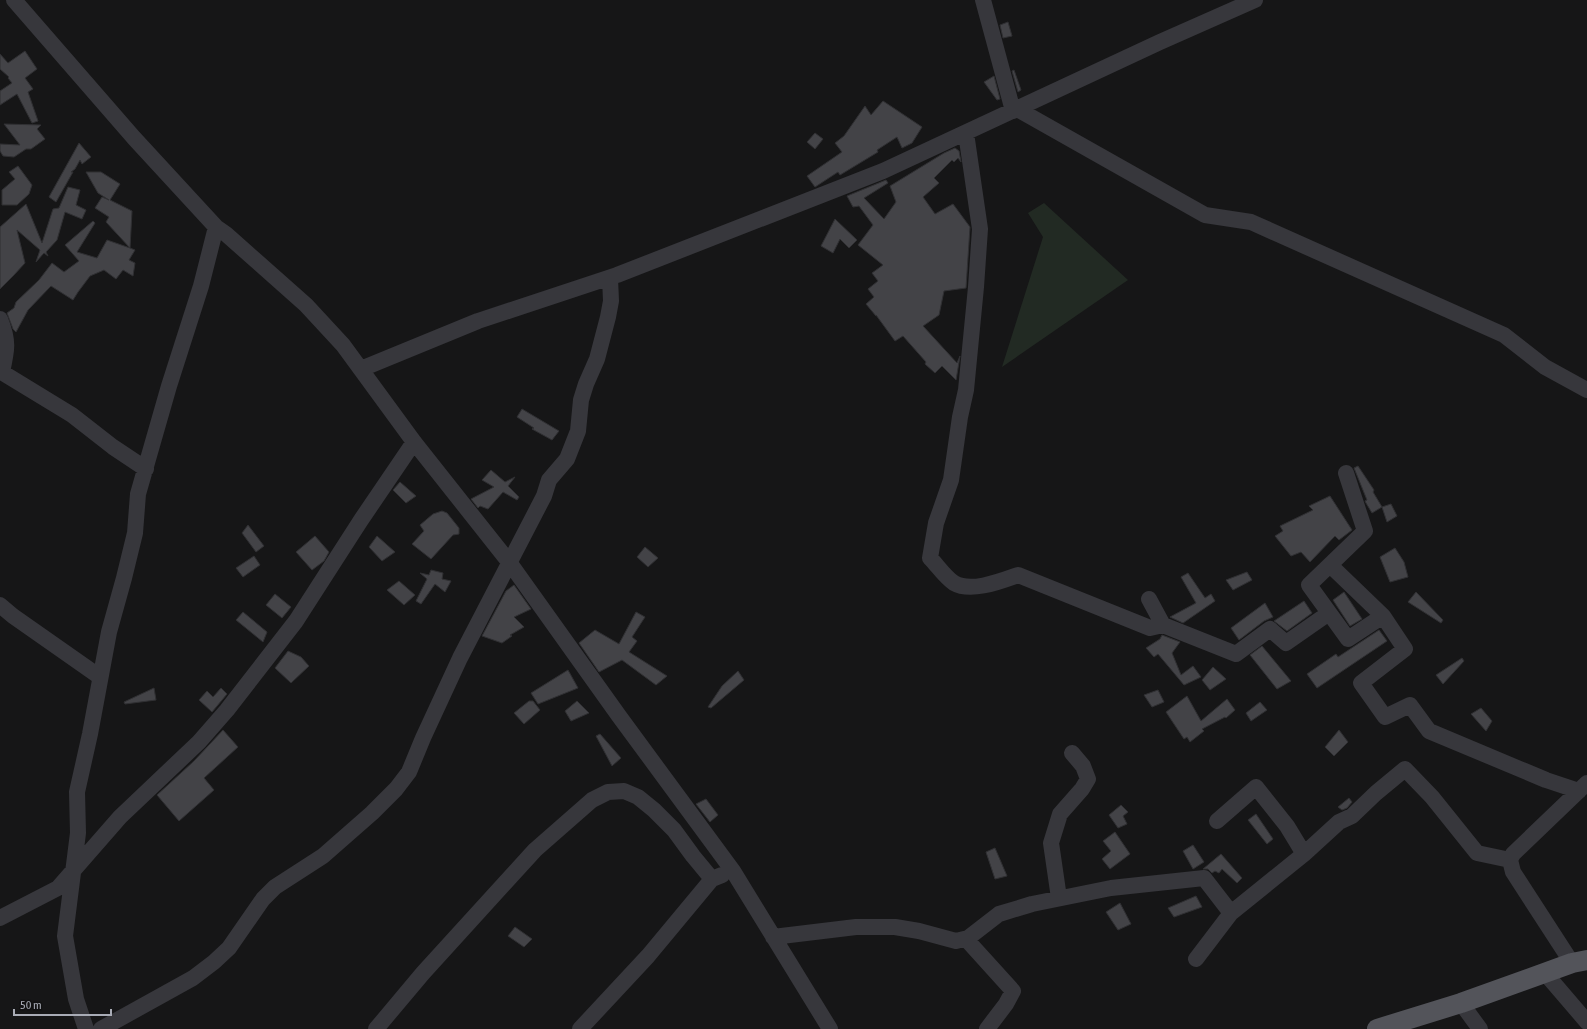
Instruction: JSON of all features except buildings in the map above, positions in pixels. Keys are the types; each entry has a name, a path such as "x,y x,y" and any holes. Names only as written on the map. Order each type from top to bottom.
{"main road":[{"path":"1377,1029 1461,1003 1579,962"}],"street":[{"path":"14,0 134,138 216,227 226,234 306,305 343,345 414,442 509,562 623,722 733,871 830,1029"},
{"path":"983,0 1015,110 1205,215 1251,222 1504,334 1544,367 1587,390"},
{"path":"361,369 478,321 610,278 883,171 1160,42 1255,0"},
{"path":"966,133 980,229 976,287 966,390 960,417 951,480 936,524 930,558 954,582 968,587 998,581 1018,574 1150,628 1163,625 1236,654 1270,629 1286,643 1329,613"},
{"path":"216,227 201,286 169,386 138,494 135,533 109,632 90,734 77,792 78,833 65,936 76,999 88,1029 193,978 214,962 229,948 263,899 275,887 323,856 372,813 396,789 409,772 460,658 544,496 549,480 566,459 578,431 581,400 601,347 608,317 611,301 610,278"},
{"path":"0,319 5,331 7,347 1,371 72,415 113,448 146,469"},
{"path":"0,918 58,888 120,817 199,742 262,666 296,621 361,520 414,442"},
{"path":"1346,473 1365,532 1309,585 1348,640 1383,616"},
{"path":"1330,565 1383,616 1405,649 1362,683 1384,717 1410,705 1429,731 1546,780 1583,787"},
{"path":"1149,599 1163,625"},
{"path":"0,605 13,616 100,677"},
{"path":"1059,898 1051,843 1060,814 1082,789 1088,779 1083,766 1072,753"},
{"path":"1196,959 1232,913 1304,854 1339,822 1352,816 1405,768 1432,797 1477,853 1510,860"},
{"path":"1217,820 1256,787 1287,826 1304,854"},
{"path":"1579,962 1513,872 1510,860 1514,854 1583,787"},
{"path":"376,1029 423,973 535,850 592,800 608,792 624,791 638,797 654,810 674,830 712,880"},
{"path":"580,1029 648,956 712,880 733,871"},
{"path":"774,937 856,927 895,927 919,931 952,941 966,939 999,914 1032,904 1111,888 1204,878 1232,913"},
{"path":"966,939 1012,991 1006,1004 987,1029"},
{"path":"1545,973 1587,1022"},
{"path":"1461,1003 1480,1029"}],"shaded area":[{"path":"1044,203 1128,280 1002,367 1043,237 1028,213"}]}
